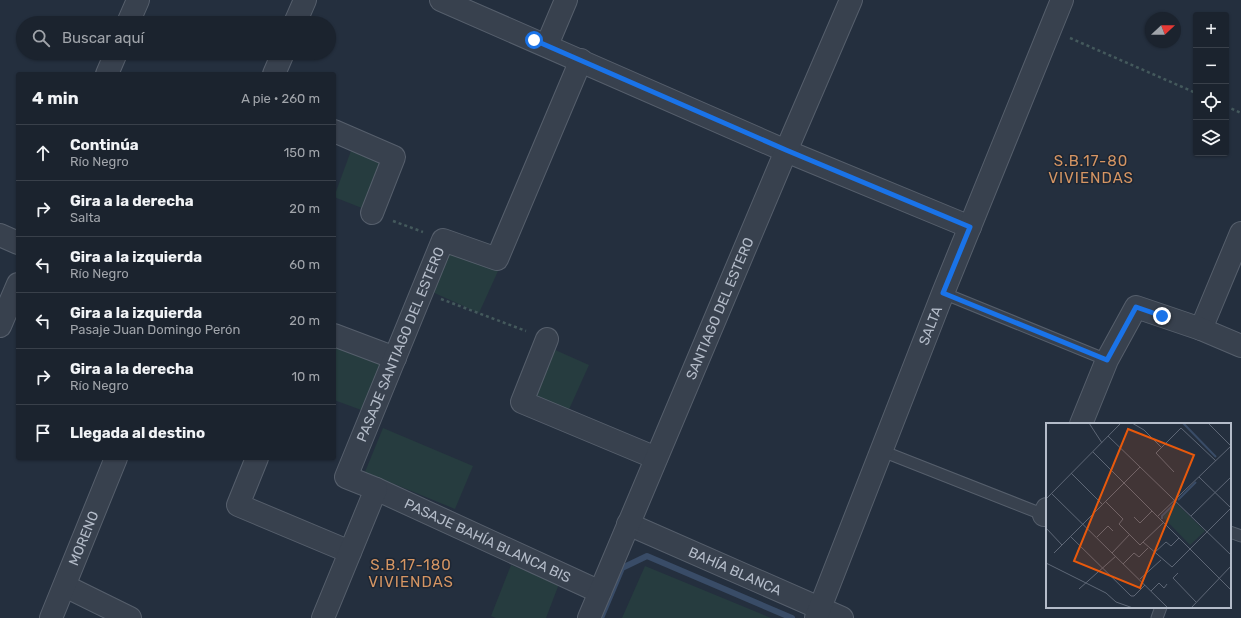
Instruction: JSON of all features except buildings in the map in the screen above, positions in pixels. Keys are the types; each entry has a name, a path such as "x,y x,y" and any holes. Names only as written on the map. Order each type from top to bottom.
{"street":[{"path":"131,16 138,0"},
{"path":"298,16 305,0"},
{"path":"441,0 786,150 970,227"},
{"path":"547,45 566,0"},
{"name":"SANTIAGO DEL ESTERO","path":"589,618 786,150 851,0"},
{"name":"SALTA","path":"818,613 943,293 1062,0"},
{"path":"108,72 113,60"},
{"path":"275,72 280,60"},
{"name":"PASAJE SANTIAGO DEL ESTERO","path":"376,489 346,477 443,240 497,259 581,60"},
{"path":"336,132 394,157 372,213"},
{"path":"1201,329 1241,233"},
{"path":"0,235 16,242"},
{"path":"0,326 16,289"},
{"path":"1081,423 1107,360 1136,307 1201,329 1241,346"},
{"path":"336,336 395,358"},
{"path":"547,339 522,402 656,458"},
{"name":"MORENO","path":"51,618 115,460"},
{"path":"256,460 238,505 350,552"},
{"path":"323,618 376,489"},
{"name":"PASAJE BAHÍA BLANCA BIS","path":"376,489 600,592"},
{"name":"BAHÍA BLANCA","path":"628,524 818,613 842,618"},
{"path":"64,586 130,618"}],"lane":[{"path":"943,293 1107,360"},
{"path":"882,451 1046,513"},
{"path":"1231,532 1241,536"},
{"path":"1157,618 1162,608"}],"path":[{"path":"1051,29 1193,92"},
{"path":"1229,107 1241,113"},
{"path":"372,213 443,240"},
{"path":"422,291 547,339"}],"green space":[{"path":"352,148 390,162 372,212 336,198 336,192"},
{"path":"447,247 498,271 479,313 428,290"},
{"path":"336,346 382,362 364,411 336,401"},
{"path":"553,349 589,365 566,416 529,399"},
{"path":"383,428 473,466 455,509 365,472"},
{"path":"511,565 559,584 546,618 496,618 491,616"},
{"path":"645,566 771,618 622,618"}],"waterway":[{"path":"601,618 622,568 647,556 792,618"}],"district":[{"name":"S.B.17-80 VIVIENDAS","path":"1091,170"},
{"name":"S.B.17-180 VIVIENDAS","path":"411,574"}],"route":[{"path":"534,40 786,150 970,227 943,293 1107,360 1136,307 1162,316"}]}
